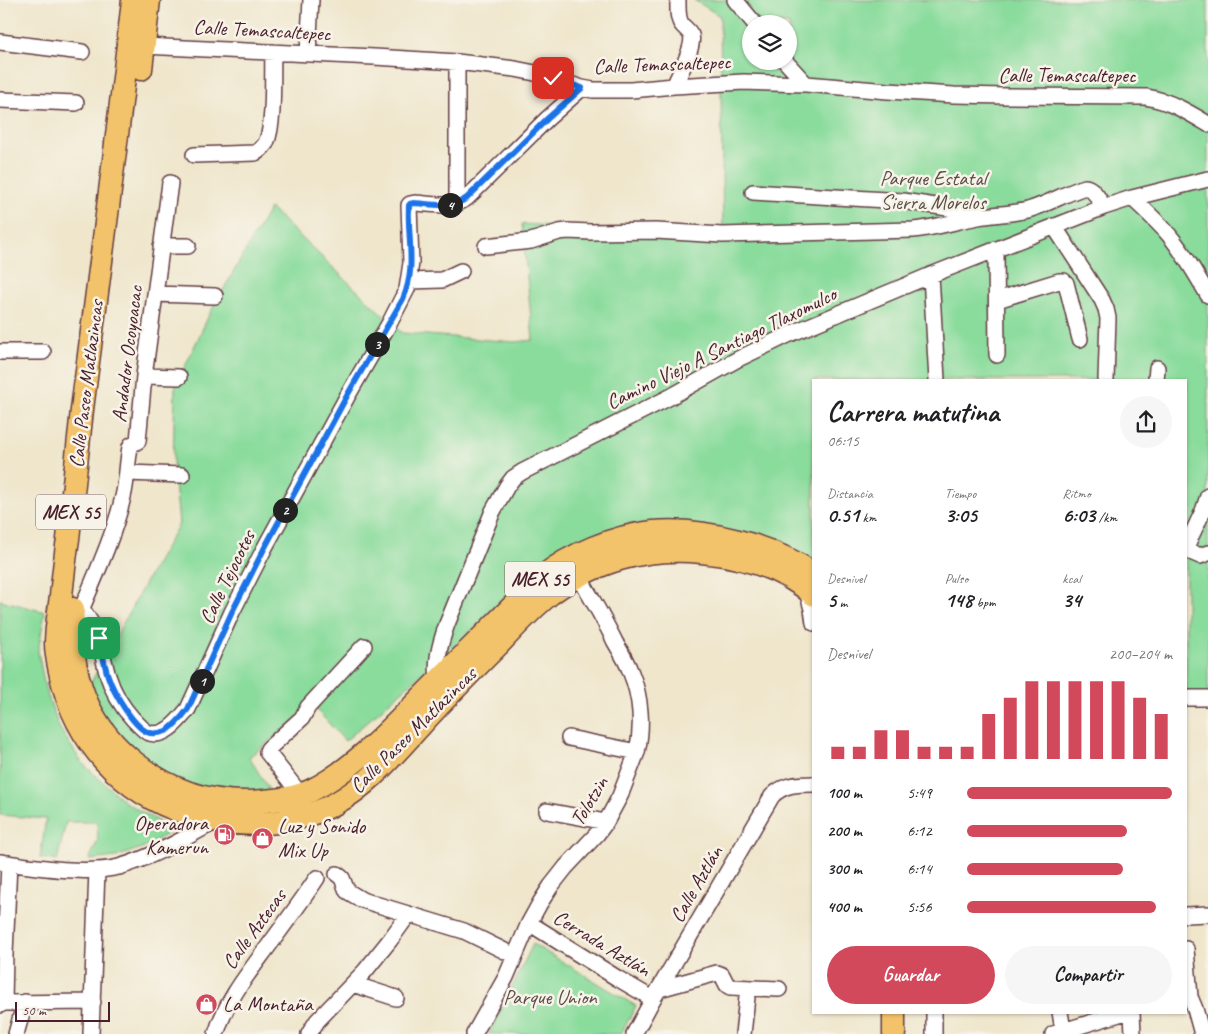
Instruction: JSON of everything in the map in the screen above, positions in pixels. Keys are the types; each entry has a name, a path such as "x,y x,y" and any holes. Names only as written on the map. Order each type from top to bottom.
{"highway":[{"name":"Calle Paseo Matlazincas","path":"133,0 57,629 57,654 68,701 89,743 108,766 152,799 188,814 216,821 258,823 291,820 307,816 338,802 352,793 381,767 440,691 550,570 573,556 625,537 655,532 710,535 776,554 791,560 812,600"},
{"name":"Calle Paseo Matlazincas","path":"149,0 111,292 78,607 72,624 73,658 80,685 97,722 120,751 149,774 182,791 200,797 235,802 262,802 283,799 310,791 350,766 398,722 440,691 548,596 578,575 625,556 654,551 689,551 726,555 750,561 782,574 812,600"},
{"path":"894,1014 894,1034"},
{"path":"910,1014 910,1034"}],"street":[{"path":"308,53 311,0"},
{"path":"674,86 692,41 689,32 681,24 678,0"},
{"path":"735,0 748,15"},
{"path":"0,42 82,52"},
{"name":"Calle Temascaltepec","path":"144,46 457,62 515,69 535,73 582,88 603,91 744,82 806,84 963,95 1146,97 1172,104 1208,124"},
{"path":"194,155 251,154 258,152 265,144 271,124 273,52"},
{"path":"457,62 457,204"},
{"path":"793,70 806,84"},
{"path":"457,204 467,198 547,119 582,88"},
{"path":"0,100 76,103"},
{"name":"Camino Viejo A Santiago Tlaxomulco","path":"440,691 438,654 441,641 494,511 507,486 522,472 670,397 738,359 815,324 1054,226 1132,198 1208,179"},
{"name":"Andador Ocoyoacac","path":"78,607 113,530 123,500 130,448 131,445 138,441 144,376 170,184"},
{"path":"486,246 531,241 563,231 656,231 722,235 892,231 931,228 972,218 1028,210 1085,187 1093,190 1104,208"},
{"path":"753,192 903,201 992,215"},
{"path":"1132,198 1176,243 1208,295"},
{"name":"Calle Tejocotes","path":"78,607 99,638 108,677 120,702 129,714 146,732 158,733 170,728 188,709 232,612 264,549 407,289 411,263 410,204 457,204"},
{"path":"1054,226 1094,287 1106,309 1108,318 1106,379"},
{"path":"161,246 188,246"},
{"path":"996,249 997,355"},
{"path":"409,281 442,280 461,271"},
{"path":"931,275 937,379"},
{"path":"997,300 1064,281 1080,339"},
{"path":"155,294 215,296"},
{"path":"0,352 43,352"},
{"path":"144,376 178,376"},
{"path":"127,473 182,476"},
{"path":"1187,547 1208,496"},
{"path":"1187,549 1205,557"},
{"name":"Tolotzin","path":"474,1034 497,995 529,923 551,886 566,866 606,822 620,796 640,742 641,718 636,687 631,673 578,575"},
{"path":"302,794 268,752 268,749 302,718 308,707 364,646"},
{"path":"1187,698 1208,698"},
{"path":"569,738 637,752"},
{"name":"Calle Aztlán","path":"634,1034 772,796 786,786 812,784"},
{"path":"547,811 606,822"},
{"path":"93,1002 2,1004 5,954 4,862 67,870 96,870 118,867 162,850 216,821"},
{"path":"91,1034 96,870"},
{"path":"337,874 342,878 346,890 362,900 464,931 515,956"},
{"name":"Calle Aztecas","path":"216,1034 224,1011 238,988 316,878"},
{"path":"1187,915 1208,914"},
{"path":"309,1034 316,1021 366,971 408,915"},
{"name":"Cerrada Aztlán","path":"529,923 617,978 656,994"},
{"path":"1187,973 1188,997 1195,1009 1202,1034"},
{"path":"656,994 714,974 722,975 726,984 730,987 779,989"},
{"path":"353,984 396,998"},
{"path":"743,1034 748,988"},
{"path":"16,1034 26,1002"},
{"path":"883,1034 884,1014"},
{"path":"934,1014 934,1034"},
{"path":"1060,1014 1058,1032 1119,1014"},
{"path":"1132,1014 1133,1034"}],"green space":[{"name":"Parque Estatal Sierra Morelos","path":"694,0 1208,0 1208,701 1187,700 1187,379 812,379 812,584 680,530 567,547 345,741 314,707 249,757 269,790 214,803 71,719 179,524 173,462 175,388 210,313 270,208 402,333 515,342 533,340 522,224 723,236 720,16"},
{"path":"0,600 45,612 38,651 45,688 59,727 82,763 125,802 173,830 147,846 116,857 89,860 98,840 97,822 66,822 57,861 40,858 46,819 0,815"},
{"name":"Parque Union","path":"533,944 636,1006 621,1034 489,1034"}],"place":[{"name":"Operadora Kamerun","path":"224,835"},
{"name":"Luz y Sonido Mix Up","path":"262,838"},
{"name":"La Montaña","path":"207,1004"}],"route":[{"path":"99,638 108,677 120,702 129,714 146,732 158,733 170,728 188,709 194,698 232,612 264,549 348,394 403,299 409,281 411,263 409,205 414,203 442,205 463,202 547,119 582,88 553,78"}]}
